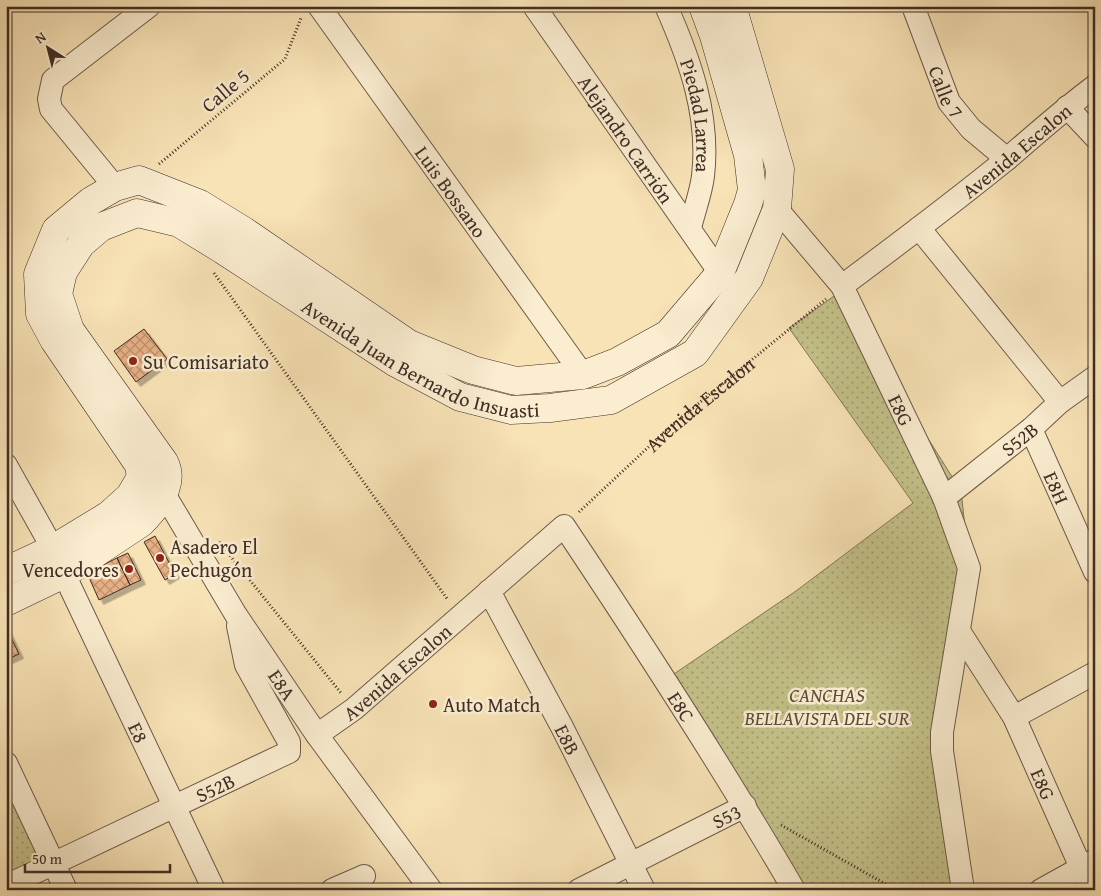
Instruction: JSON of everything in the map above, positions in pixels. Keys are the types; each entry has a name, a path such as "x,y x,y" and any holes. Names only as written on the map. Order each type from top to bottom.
{"main road":[{"name":"Avenida Juan Bernardo Insuasti","path":"127,184 200,204 244,231 409,344 473,370 516,381 583,375 617,362 668,334 720,273 748,204 752,190 748,155 714,36 703,6"},
{"name":"Avenida Juan Bernardo Insuasti","path":"152,485 168,482 166,466 70,330 58,294 64,272 81,244 101,226 137,213 179,223 396,363 460,397 511,410 550,408 611,400 695,353 749,278 777,209 780,169 732,6"},
{"path":"6,602 64,574 141,523 151,512 152,485 54,340 40,314 38,274 56,230 91,201 127,184"},
{"path":"748,204 777,209"},
{"path":"6,571 53,549 109,515 130,496 152,485"}],"street":[{"path":"127,184 51,109 49,98 53,80 149,6"},
{"name":"Alejandro Carrión","path":"534,6 720,273"},
{"name":"Piedad Larrea","path":"666,6 680,36 689,65 702,110 706,140 703,178 690,228"},
{"name":"Calle 7","path":"913,6 948,102 971,128 1007,159"},
{"name":"Luis Bossano","path":"311,11 583,375"},
{"name":"Avenida Escalon","path":"842,286 1007,159 1066,107 1095,86"},
{"path":"1066,107 1095,137"},
{"name":"E8G","path":"777,209 842,286 944,498 969,568 942,732 942,751 963,890"},
{"path":"919,228 1060,402"},
{"name":"S52B","path":"944,498 1031,429 1060,402 1095,377"},
{"name":"E8H","path":"1031,429 1095,572"},
{"path":"6,464 53,549"},
{"name":"E8A","path":"152,485 236,615 317,735 431,890"},
{"name":"Avenida Escalon","path":"317,735 354,709 564,526"},
{"name":"E8C","path":"564,526 664,676 745,806 794,890"},
{"name":"E8","path":"64,574 214,890"},
{"name":"E8B","path":"489,591 562,727 644,890"},
{"name":"S52B","path":"6,886 289,752 288,742 246,665 236,615"},
{"name":"E8G","path":"959,631 1014,717 1088,864 1091,890"},
{"path":"1014,717 1095,673"},
{"path":"6,763 66,890"},
{"name":"S53","path":"579,890 745,806"},
{"path":"1041,890 1088,864"},
{"path":"332,890 364,876"}],"path":[{"name":"Calle 5","path":"127,184 285,59 311,11"},
{"path":"213,272 460,616"},
{"name":"Avenida Escalon","path":"564,526 671,426 842,286"},
{"path":"212,535 354,709"},
{"path":"779,824 896,890"}],"green space":[{"name":"CANCHAS BELLAVISTA DEL SUR","path":"837,294 961,491 968,554 935,739 960,890 805,890 671,676 796,591 913,503 789,328"},
{"path":"6,770 48,859 6,879"}],"building":[{"path":"144,329 167,359 136,382 114,351"},
{"name":"Asadero El Pechugón","path":"155,536 175,574 165,580 144,542"},
{"name":"Vencedores","path":"128,553 141,580 130,585 117,558"},
{"path":"117,558 130,585 99,600 87,573"},
{"path":"6,627 19,654 6,660"}],"place":[{"name":"Su Comisariato","path":"133,361"},
{"name":"Asadero El Pechugón","path":"160,558"},
{"name":"Vencedores","path":"129,569"},
{"name":"Auto Match","path":"433,704"}]}
